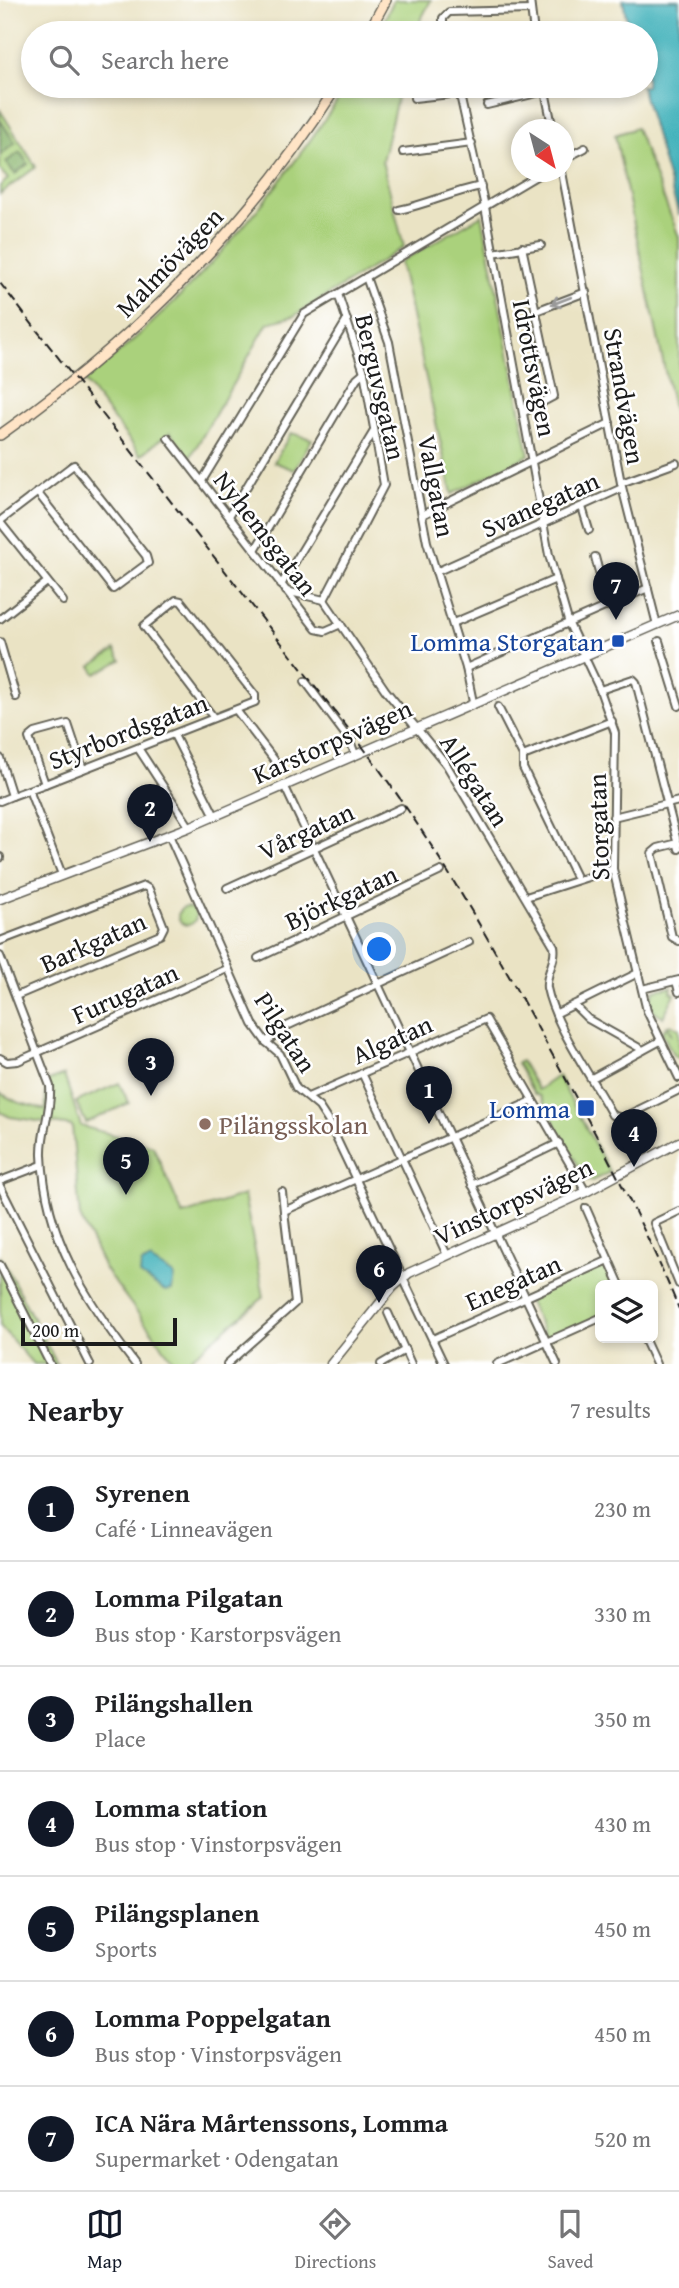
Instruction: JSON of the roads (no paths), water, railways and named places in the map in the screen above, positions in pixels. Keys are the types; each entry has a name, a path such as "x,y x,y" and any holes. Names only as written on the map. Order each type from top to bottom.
{"main road":[{"path":"375,21 386,0"},
{"name":"Malmövägen","path":"0,435 92,367 160,306 222,240 268,185 329,98"}],"street":[{"path":"530,0 532,21"},
{"path":"443,21 449,12 531,10"},
{"name":"Idrottsvägen","path":"461,98 481,186 556,579 569,624 584,654"},
{"path":"487,105 510,98"},
{"path":"546,98 551,119"},
{"path":"403,152 472,143"},
{"path":"574,154 585,148"},
{"path":"202,481 304,314 526,182"},
{"name":"Strandvägen","path":"564,182 622,485 657,625"},
{"path":"399,210 432,203 447,194 481,186"},
{"path":"493,253 541,245"},
{"path":"522,247 554,396 524,412"},
{"name":"Vallgatan","path":"366,277 397,374 422,515 436,572 466,668 473,702"},
{"path":"536,311 586,292"},
{"name":"Berguvsgatan","path":"324,600 383,493 384,485 364,372 338,294"},
{"path":"229,516 347,320"},
{"path":"255,550 357,378 364,372"},
{"path":"422,515 610,423"},
{"path":"324,600 284,588 374,430"},
{"name":"Nyhemsgatan","path":"168,438 320,632 341,624"},
{"name":"Svanegatan","path":"436,572 582,507 622,485 676,463"},
{"path":"37,492 110,587 116,587 149,561 74,465 37,492 0,521 63,601"},
{"path":"582,507 589,530"},
{"path":"595,557 607,606"},
{"path":"453,623 556,579"},
{"path":"0,619 47,582"},
{"path":"466,668 648,588"},
{"name":"Styrbordsgatan","path":"0,801 45,785 236,710 256,701 255,695 189,612 176,600 144,626 214,718"},
{"name":"Allégatan","path":"324,600 386,691 446,764 554,946 547,982 548,993 558,1013"},
{"name":"Karstorpsvägen","path":"0,899 169,835 679,615"},
{"path":"659,641 679,706"},
{"path":"0,642 16,697"},
{"name":"Storgatan","path":"584,654 612,721 613,869 647,1011 679,1079"},
{"path":"600,690 633,679 636,682 678,846 658,848 652,853 672,937 679,941"},
{"path":"305,681 351,741 355,754"},
{"path":"498,707 523,756 523,768 577,878"},
{"path":"236,710 279,766"},
{"path":"523,756 612,721"},
{"path":"45,785 29,738 32,734 68,724 83,769"},
{"path":"174,734 213,812"},
{"path":"138,748 187,824"},
{"path":"0,758 12,796"},
{"path":"284,785 557,1364"},
{"path":"29,790 61,872"},
{"path":"613,817 679,800"},
{"name":"Vårgatan","path":"227,888 401,808"},
{"name":"Pilgatan","path":"169,835 253,1024 266,1042 280,1054 296,1088 322,1110 444,1364"},
{"path":"526,897 577,878 613,869"},
{"name":"Björkgatan","path":"258,958 441,871"},
{"name":"Barkgatan","path":"0,941 144,886 149,889 164,927 160,935 16,996"},
{"path":"266,1042 287,1026 469,942"},
{"path":"0,956 38,1052 51,1094 42,1136 48,1214 62,1249 85,1290 135,1364"},
{"name":"Furugatan","path":"0,1058 12,1062 38,1052 228,969"},
{"path":"638,974 558,1013 612,1115 618,1119 679,1090"},
{"path":"642,989 678,981 679,992"},
{"path":"574,1005 588,1019 643,1050"},
{"name":"Algatan","path":"308,1097 486,1019 491,1022 532,1101"},
{"path":"592,1078 660,1041"},
{"path":"671,1060 679,1061"},
{"path":"362,1073 447,1255"},
{"path":"284,1211 532,1101 586,1192"},
{"name":"Vinstorpsvägen","path":"331,1364 402,1279 447,1255 586,1192 679,1142"},
{"path":"472,1185 559,1143"},
{"path":"43,1165 0,1184 90,1364"},
{"path":"228,1364 295,1303 282,1192"},
{"path":"586,1208 618,1280"},
{"path":"679,1211 654,1223 676,1268 679,1284"},
{"name":"Enegatan","path":"432,1339 609,1260"},
{"path":"0,1265 50,1364"},
{"path":"388,1312 411,1364"},
{"path":"497,1364 595,1320"},
{"path":"646,1343 656,1364"},
{"path":"381,1364 405,1350"}],"water":[{"path":"623,0 679,0 679,215 645,98 658,98 658,21 627,21"},
{"path":"150,1260 174,1275 172,1290 165,1291 140,1275 141,1264"}],"waterway":[{"path":"615,1129 623,1132 633,1147 632,1151"}],"railway":[{"path":"0,283 365,750 415,821 483,930 582,1108 633,1207 679,1309"}],"place":[{"name":"ICA Nära Mårtenssons, Lomma","path":"616,620"},
{"name":"Lomma Storgatan","path":"618,641"},
{"name":"Lomma Pilgatan","path":"150,842"},
{"name":"Pilängshallen","path":"151,1096"},
{"name":"Lomma","path":"586,1108"},
{"name":"Pilängsskolan","path":"205,1124"},
{"name":"Syrenen","path":"429,1124"},
{"name":"Lomma station","path":"634,1167"},
{"name":"Pilängsplanen","path":"126,1195"},
{"name":"Lomma Poppelgatan","path":"379,1303"}]}
